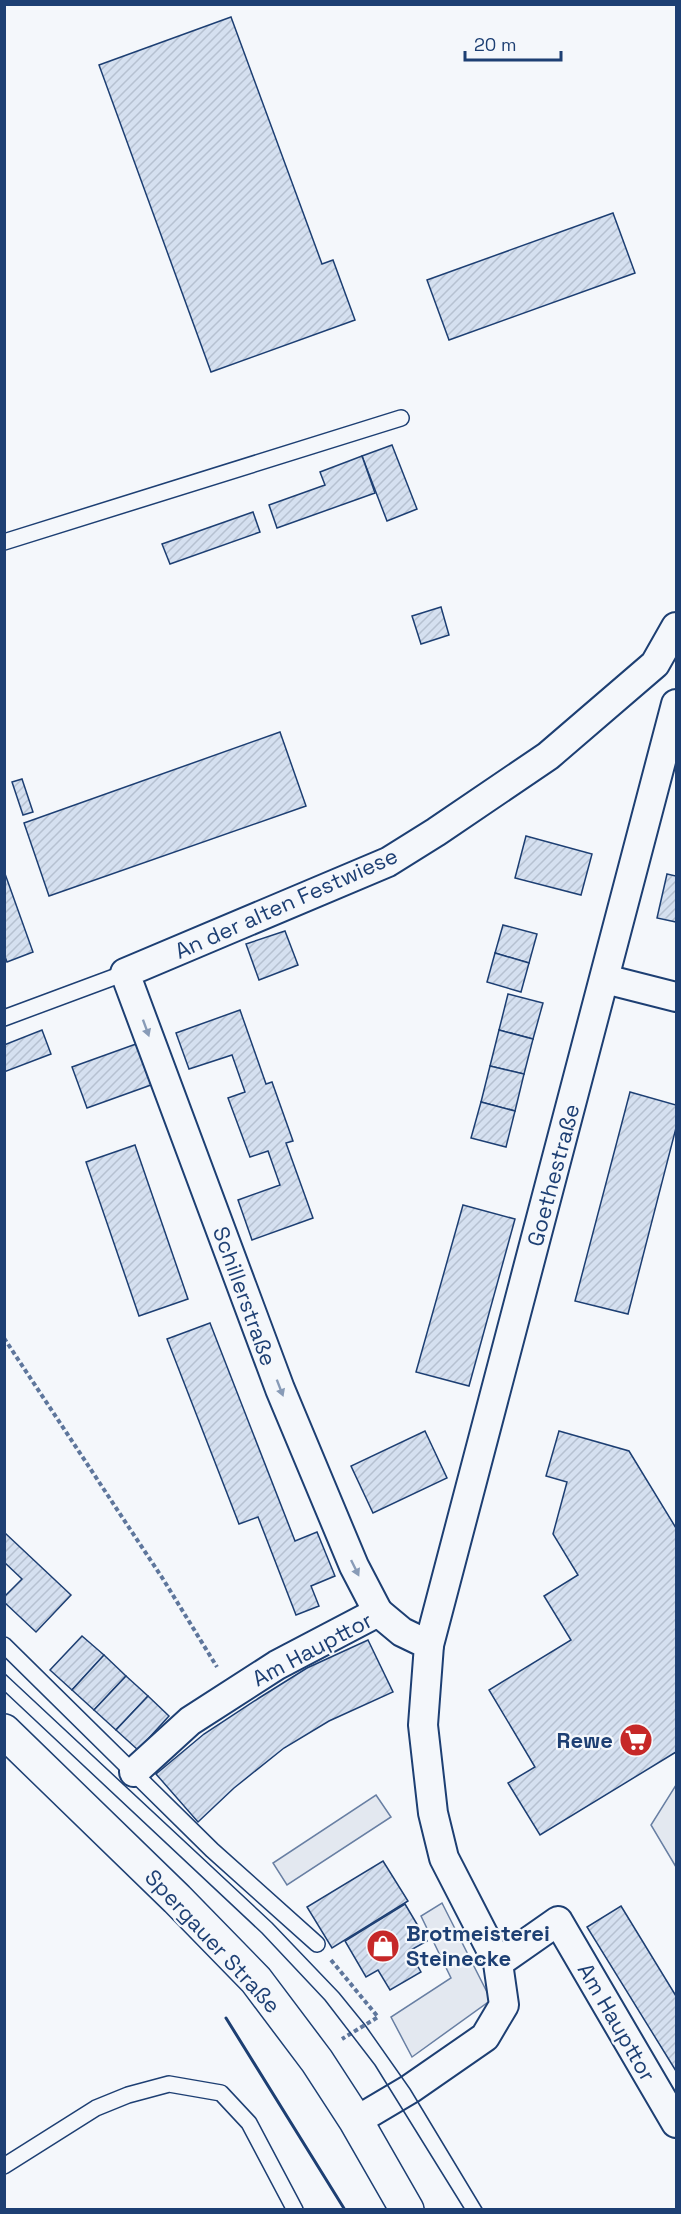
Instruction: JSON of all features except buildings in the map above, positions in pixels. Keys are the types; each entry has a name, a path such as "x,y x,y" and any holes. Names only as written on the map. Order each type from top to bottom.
{"main road":[{"name":"Spergauer Straße","path":"4,1731 153,1875 256,1980 314,2056 356,2121 407,2210"}],"street":[{"name":"An der alten Festwiese","path":"125,973 388,862 436,832 548,756 655,664 676,627"},
{"name":"Goethestraße","path":"429,1645 676,704"},
{"name":"Schillerstraße","path":"125,973 280,1389 354,1566 378,1612"},
{"path":"604,979 676,998"},
{"name":"Am Haupttor","path":"134,1772 190,1721 277,1665 378,1612 402,1632 429,1645"},
{"path":"356,2121 410,2089 485,2037 504,2005 498,1963 444,1858 434,1813 423,1725 429,1645"},
{"name":"Am Haupttor","path":"498,1963 558,1921 676,2123"}],"lane":[{"path":"4,542 401,418"},
{"name":"An der alten Festwiese","path":"6,1014 125,973"},
{"path":"4,1645 212,1850 317,1944"},
{"path":"4,2166 96,2108 128,2095 170,2084 221,2093 249,2123 295,2210"}],"path":[{"path":"4,1338 163,1579 233,1693"},
{"path":"314,2056 378,2017 317,1944"}],"shaded area":[{"path":"676,1785 676,1867 651,1825"},
{"path":"376,1795 391,1817 287,1885 273,1863"},
{"path":"442,1903 491,2000 412,2057 391,2017 451,1978 421,1916"}],"tram line":[{"path":"4,1673 272,1923 339,1993 365,2025 410,2089 483,2210"},
{"path":"4,1691 262,1933 325,2000 375,2065 465,2210"}],"wall":[{"path":"226,2018 345,2210"}],"place":[{"name":"Rewe","path":"636,1740"},
{"name":"Brotmeisterei Steinecke","path":"383,1946"}]}
